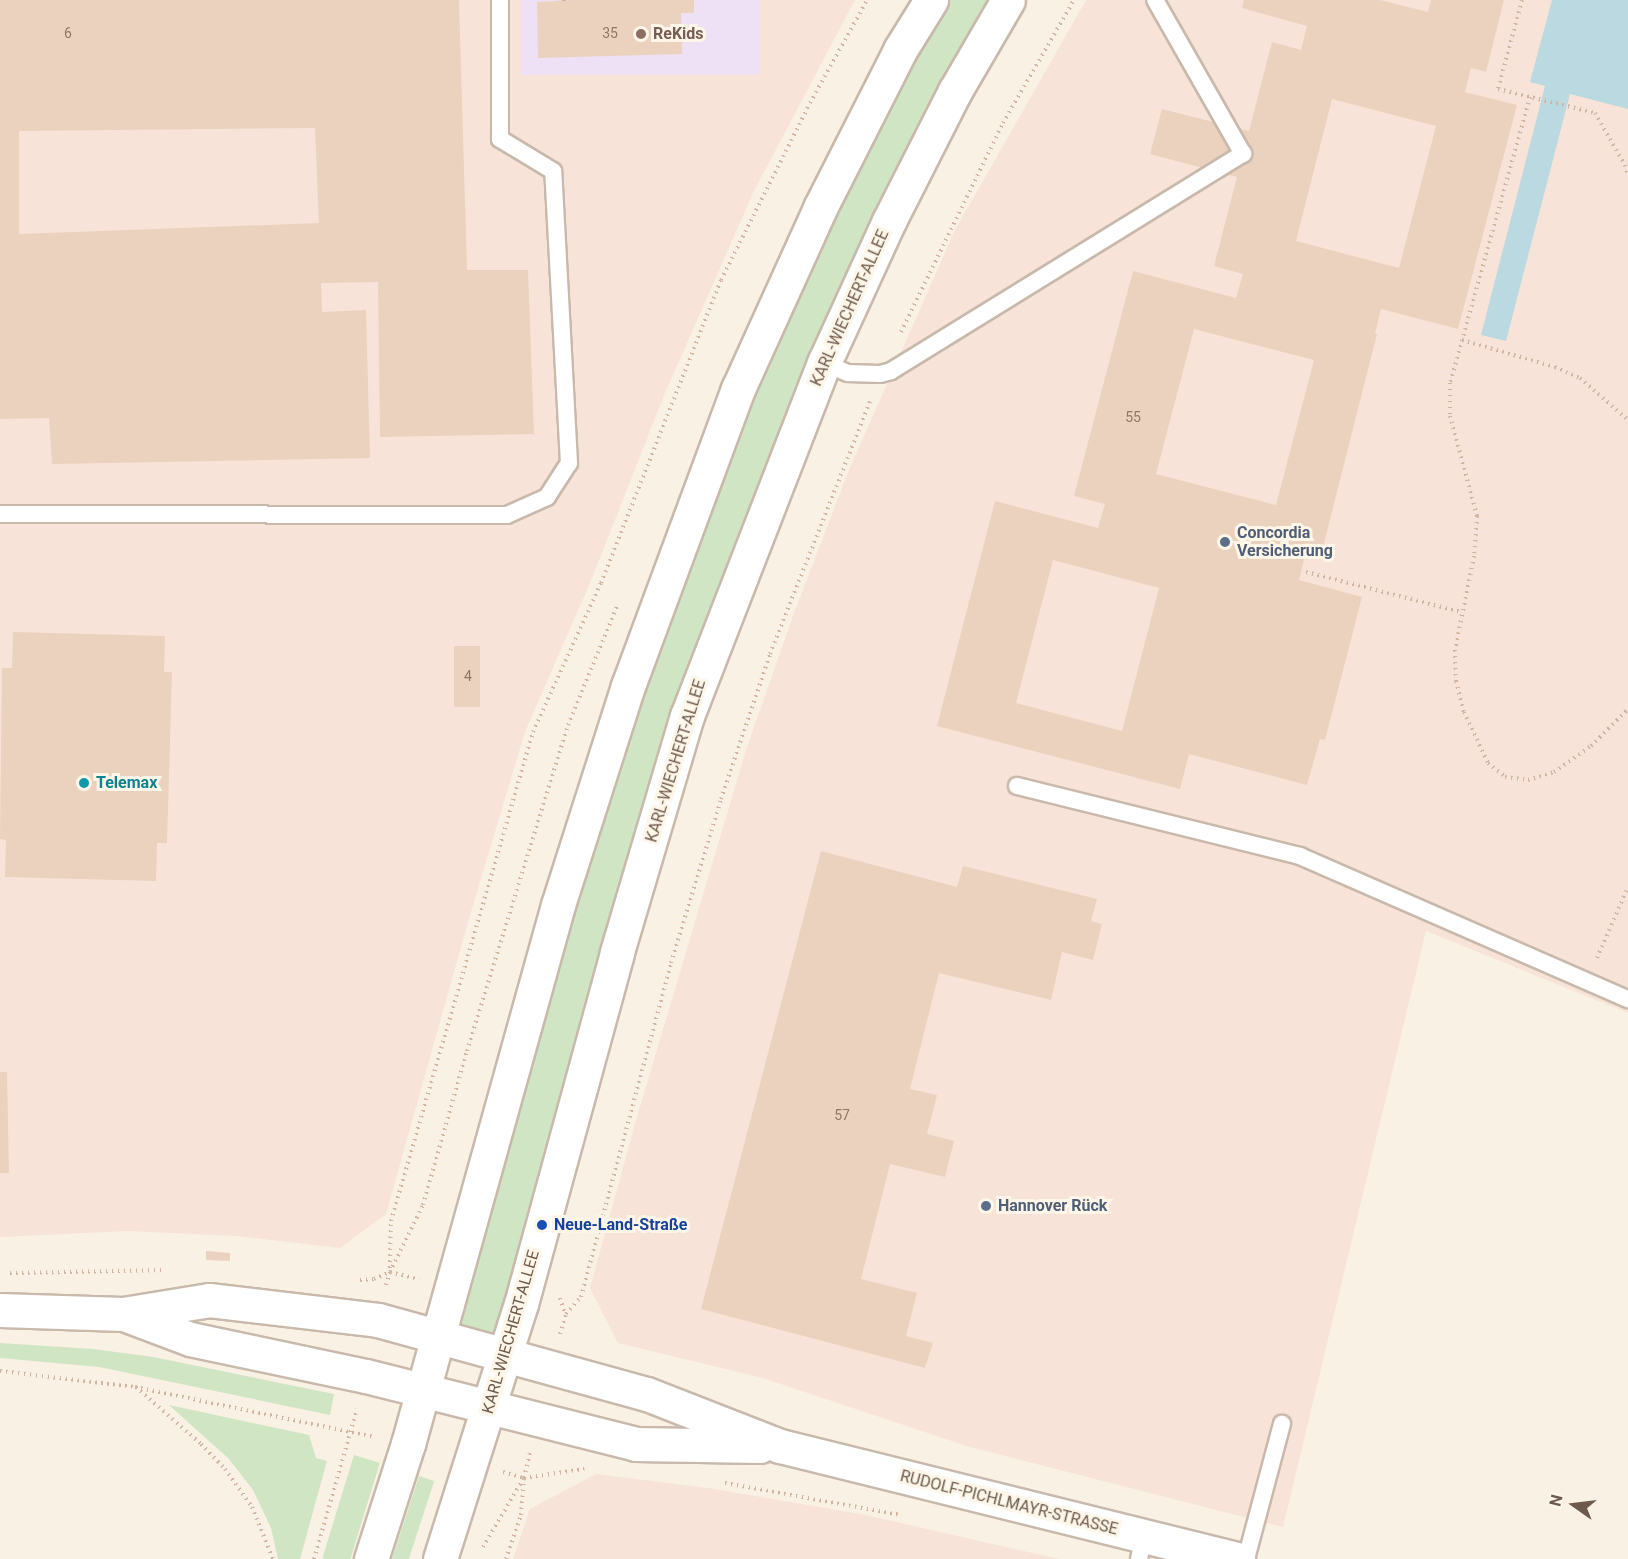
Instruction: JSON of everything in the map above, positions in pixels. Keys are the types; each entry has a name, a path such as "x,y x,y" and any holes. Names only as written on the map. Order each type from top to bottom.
{"main road":[{"path":"370,1559 438,1335 558,905 628,686 738,389 820,208 900,50 931,0"},
{"name":"KARL-WIECHERT-ALLEE","path":"440,1559 505,1355 617,952 687,716 824,363 894,211 955,91 1008,0"},
{"path":"0,1310 123,1314 209,1300 378,1320 505,1355"},
{"path":"123,1314 190,1339 327,1367 422,1390"},
{"name":"RUDOLF-PICHLMAYR-STRASSE","path":"505,1355 647,1394 780,1446 1142,1548 1238,1559"},
{"name":"RUDOLF-PICHLMAYR-STRASSE","path":"422,1390 636,1444 780,1446"}],"lane":[{"path":"0,514 507,515 547,497 569,463 553,171 500,140 500,0"},
{"path":"824,363 848,373 880,374 891,370 1243,154 1155,0"},
{"path":"1017,786 1300,856 1628,999"},
{"path":"1246,1559 1282,1425"}],"path":[{"path":"390,1272 391,1221 533,732 601,583 721,280 810,103 867,0"},
{"path":"559,1294 566,1314 580,1297 671,963 770,654 880,374 1003,123 1074,0"},
{"path":"1522,0 1498,89 1595,113 1627,165 1628,175"},
{"path":"1530,97 1450,383 1450,416 1477,516 1474,556 1455,650 1456,681 1464,712 1488,763 1505,777 1528,780 1554,772 1591,746 1628,709"},
{"path":"1462,340 1555,366 1580,378 1628,420"},
{"path":"1306,572 1461,612"},
{"path":"1587,981 1628,887"},
{"path":"0,1371 135,1387 349,1431"},
{"path":"135,1387 201,1444 225,1469 252,1507 273,1559"},
{"path":"314,1559 349,1431 359,1403"},
{"path":"524,1478 595,1468"},
{"path":"482,1549 524,1478"},
{"path":"506,1559 521,1515 524,1478"},
{"path":"724,1483 909,1516"}],"shaded area":[{"path":"0,0 855,0 754,191 665,393 592,578 525,732 468,922 386,1214 340,1248 236,1236 128,1231 0,1237"},
{"name":"ReKids","path":"521,0 760,0 760,75 521,75"},
{"path":"1086,0 1628,0 1628,1013 1426,931 1283,1527 970,1447 763,1378 618,1343 590,1288 635,1124 746,750 794,613 849,470 955,230"},
{"path":"596,1474 708,1488 866,1515 1059,1559 513,1559 530,1509"}],"green space":[{"path":"931,0 1008,0 955,91 687,716 505,1355 438,1335 738,389"},
{"path":"0,1343 93,1349 153,1357 334,1394 330,1415 99,1367 0,1358"},
{"path":"169,1405 309,1435 316,1458 327,1461 300,1559 278,1559 271,1528 253,1490 229,1459"},
{"path":"354,1455 380,1463 350,1559 322,1558"},
{"path":"419,1476 434,1481 409,1559 392,1559"}],"water":[{"path":"1552,0 1628,0 1628,109 1570,94 1506,341 1481,335 1545,86 1530,82"}],"building":[{"path":"0,0 459,0 467,270 528,270 534,434 380,437 378,282 321,283 322,312 366,310 370,458 52,464 49,418 0,419","holes":["315,128 319,223 19,234 19,131"]},
{"path":"694,0 694,13 681,13 682,54 538,58 537,2"},
{"path":"1244,0 1380,0 1428,12 1431,0 1504,0 1486,72 1471,68 1465,92 1517,105 1458,329 1381,309 1375,334 1377,334 1320,559 1305,556 1299,580 1362,597 1325,740 1320,739 1307,785 1189,754 1180,789 937,726 995,501 1098,528 1105,504 1074,496 1133,271 1236,298 1243,274 1214,266 1237,177 1150,154 1162,109 1249,131 1272,42 1301,50 1307,26 1242,8","holes":["1332,99 1436,126 1399,268 1296,241","1194,329 1314,360 1276,505 1156,474","1053,560 1159,588 1122,731 1016,703"]},
{"name":"Telemax","path":"13,632 165,636 164,672 172,672 167,843 157,843 156,881 5,877 6,840 0,839 2,668 12,668"},
{"path":"454,646 480,646 480,707 454,707"},
{"path":"821,851 957,887 963,866 1097,899 1091,921 1102,924 1093,960 1062,952 1051,1000 939,973 910,1089 937,1095 927,1134 954,1141 945,1177 890,1164 861,1279 917,1293 906,1336 933,1343 925,1368 701,1309"},
{"path":"0,1072 7,1072 9,1173 0,1173"},
{"path":"206,1251 230,1253 230,1261 206,1260"}],"place":[{"name":"ReKids","path":"641,34"},
{"name":"Concordia Versicherung","path":"1225,542"},
{"name":"Telemax","path":"84,783"},
{"name":"Hannover Rück","path":"986,1206"},
{"name":"Neue-Land-Straße","path":"542,1225"}]}
